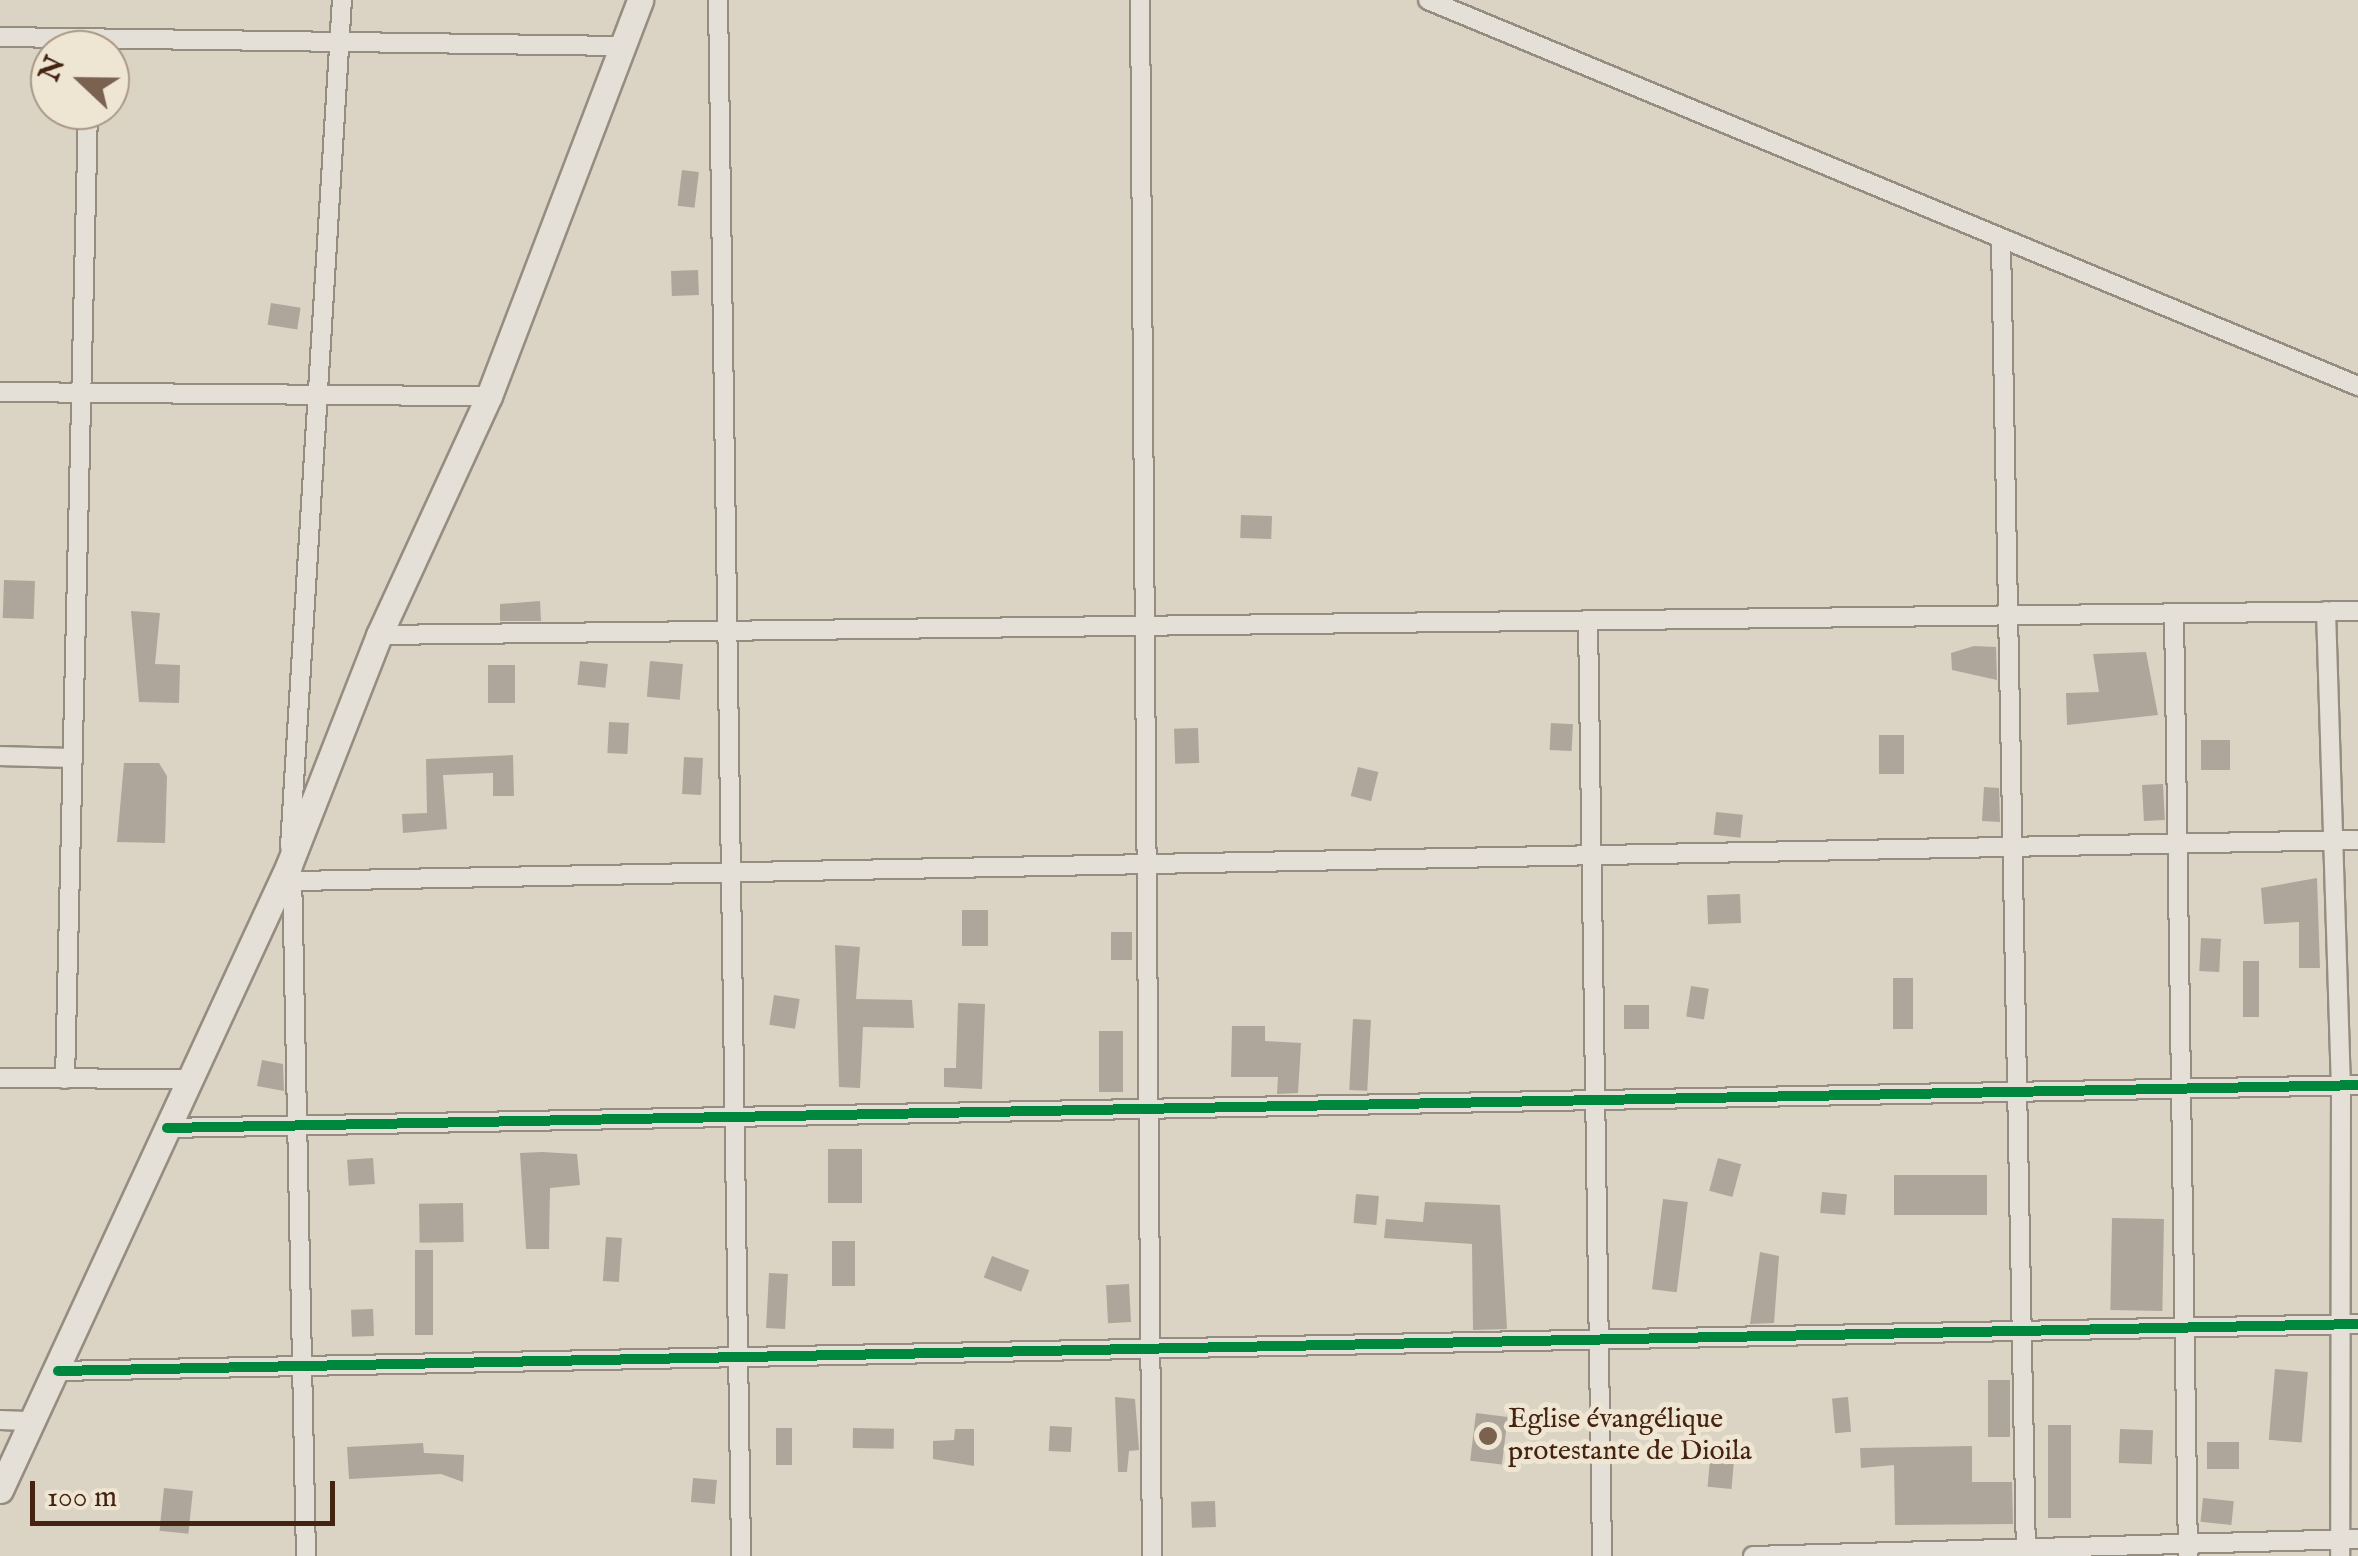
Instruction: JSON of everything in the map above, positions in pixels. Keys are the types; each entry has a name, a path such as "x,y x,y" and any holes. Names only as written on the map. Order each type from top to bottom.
{"street":[{"path":"306,1556 293,873 342,0"},
{"path":"0,1490 190,1079 293,873 378,635 489,396 640,0"},
{"path":"718,0 741,1556"},
{"path":"1140,0 1152,1556"},
{"path":"1428,0 2002,242 2358,386"},
{"path":"0,38 30,40"},
{"path":"130,44 622,46"},
{"path":"66,1079 88,130"},
{"path":"2002,242 2026,1553"},
{"path":"0,392 489,396"},
{"path":"378,635 2358,611"},
{"path":"1753,1556 2188,1552 2346,1545 2338,1325 2349,1086 2333,842 2326,612"},
{"path":"2174,613 2188,1552"},
{"path":"1588,620 1602,1556"},
{"path":"0,756 73,758"},
{"path":"293,873 731,872 2358,840"},
{"path":"0,1078 190,1079"},
{"path":"167,1128 2349,1086"},
{"path":"58,1371 2358,1324"},
{"path":"0,1420 33,1421"}],"building":[{"path":"682,170 699,172 694,208 678,206"},
{"path":"698,270 699,295 672,296 671,271"},
{"path":"271,303 301,308 297,329 268,325"},
{"path":"1241,515 1272,516 1271,539 1240,538"},
{"path":"4,580 35,581 34,619 3,618"},
{"path":"540,601 541,621 500,621 500,604"},
{"path":"131,611 160,613 155,664 180,665 179,703 139,702"},
{"path":"1974,646 1996,647 1997,680 1952,670 1951,653"},
{"path":"2146,652 2158,715 2067,725 2066,693 2099,692 2093,654"},
{"path":"580,661 608,664 605,688 577,685"},
{"path":"650,661 683,664 680,700 647,697"},
{"path":"488,665 515,665 515,703 488,703"},
{"path":"609,722 629,723 627,754 607,753"},
{"path":"1551,723 1573,724 1572,751 1550,750"},
{"path":"1198,728 1199,763 1175,764 1174,729"},
{"path":"1879,735 1904,735 1904,774 1879,774"},
{"path":"2201,740 2230,740 2230,770 2201,770"},
{"path":"513,755 514,796 493,796 493,773 443,775 447,829 403,833 402,814 427,813 426,759"},
{"path":"684,757 703,758 701,795 682,794"},
{"path":"124,763 159,763 167,776 165,843 117,842"},
{"path":"1358,767 1378,772 1371,801 1351,796"},
{"path":"2163,784 2165,820 2144,821 2142,785"},
{"path":"1984,787 1999,788 2000,822 1982,821"},
{"path":"1716,812 1743,815 1740,838 1714,835"},
{"path":"2317,878 2320,968 2299,968 2299,922 2264,924 2261,888"},
{"path":"1740,894 1741,923 1708,924 1707,895"},
{"path":"962,910 988,910 988,946 962,946"},
{"path":"1111,932 1132,932 1132,960 1111,960"},
{"path":"2201,938 2221,939 2219,972 2199,971"},
{"path":"835,945 860,947 856,999 912,1000 914,1028 863,1027 860,1088 839,1087"},
{"path":"2243,961 2259,961 2259,1017 2243,1017"},
{"path":"1893,978 1913,978 1913,1029 1893,1029"},
{"path":"1691,986 1709,989 1704,1019 1686,1017"},
{"path":"774,995 800,999 795,1029 769,1025"},
{"path":"958,1003 985,1004 982,1089 944,1087 944,1068 956,1068"},
{"path":"1624,1005 1649,1005 1649,1029 1624,1029"},
{"path":"1353,1019 1371,1020 1367,1091 1349,1090"},
{"path":"1232,1026 1265,1026 1265,1041 1301,1043 1298,1093 1277,1094 1278,1077 1231,1077"},
{"path":"1099,1031 1123,1031 1123,1092 1099,1092"},
{"path":"262,1060 283,1064 284,1091 257,1086"},
{"path":"828,1149 862,1149 862,1203 828,1203"},
{"path":"520,1153 577,1154 580,1185 550,1188 549,1249 526,1249"},
{"path":"373,1158 375,1184 349,1186 347,1160"},
{"path":"1718,1158 1741,1164 1732,1197 1709,1191"},
{"path":"1894,1175 1987,1175 1987,1215 1894,1215"},
{"path":"1822,1192 1847,1194 1845,1215 1820,1213"},
{"path":"1356,1194 1379,1196 1376,1225 1353,1223"},
{"path":"1663,1199 1688,1202 1677,1292 1652,1289"},
{"path":"1425,1202 1500,1205 1507,1329 1473,1330 1472,1244 1384,1238 1386,1219 1423,1222"},
{"path":"463,1203 464,1242 420,1243 419,1204"},
{"path":"2112,1218 2164,1219 2162,1311 2110,1310"},
{"path":"606,1237 622,1238 619,1282 603,1281"},
{"path":"832,1241 855,1241 855,1286 832,1286"},
{"path":"415,1250 433,1250 433,1335 415,1335"},
{"path":"1760,1252 1779,1256 1774,1323 1750,1324"},
{"path":"992,1256 1029,1270 1021,1292 984,1277"},
{"path":"769,1273 788,1274 785,1329 766,1328"},
{"path":"1129,1284 1131,1322 1108,1323 1106,1285"},
{"path":"373,1309 374,1336 352,1337 351,1310"},
{"path":"2275,1369 2308,1372 2302,1443 2269,1440"},
{"path":"1988,1380 2010,1380 2010,1437 1988,1437"},
{"path":"1115,1397 1135,1399 1139,1450 1129,1451 1127,1472 1118,1472"},
{"path":"1848,1397 1851,1432 1835,1433 1832,1398"},
{"path":"1476,1413 1508,1417 1502,1465 1470,1461"},
{"path":"2048,1425 2071,1425 2071,1518 2048,1518"},
{"path":"1050,1426 1072,1427 1071,1452 1049,1451"},
{"path":"776,1428 792,1428 792,1465 776,1465"},
{"path":"853,1428 894,1429 894,1449 853,1448"},
{"path":"955,1429 974,1429 974,1466 933,1459 933,1441 954,1440"},
{"path":"2120,1429 2153,1430 2152,1464 2119,1463"},
{"path":"2207,1442 2239,1442 2239,1469 2207,1469"},
{"path":"423,1443 424,1453 464,1455 463,1482 441,1474 349,1479 347,1447"},
{"path":"1972,1446 1972,1482 2012,1482 2013,1524 1895,1525 1894,1465 1861,1468 1860,1448"},
{"path":"1711,1448 1735,1450 1732,1489 1708,1487"},
{"path":"693,1478 717,1480 715,1504 691,1502"},
{"path":"164,1488 193,1491 188,1534 160,1531"},
{"path":"2203,1498 2234,1501 2231,1525 2200,1522"},
{"path":"1215,1501 1216,1527 1192,1528 1191,1502"}],"cycle path":[{"path":"167,1128 2358,1085"},
{"path":"58,1371 2358,1324"}],"place":[{"name":"Eglise évangélique protestante de Dioila","path":"1488,1436"}]}
